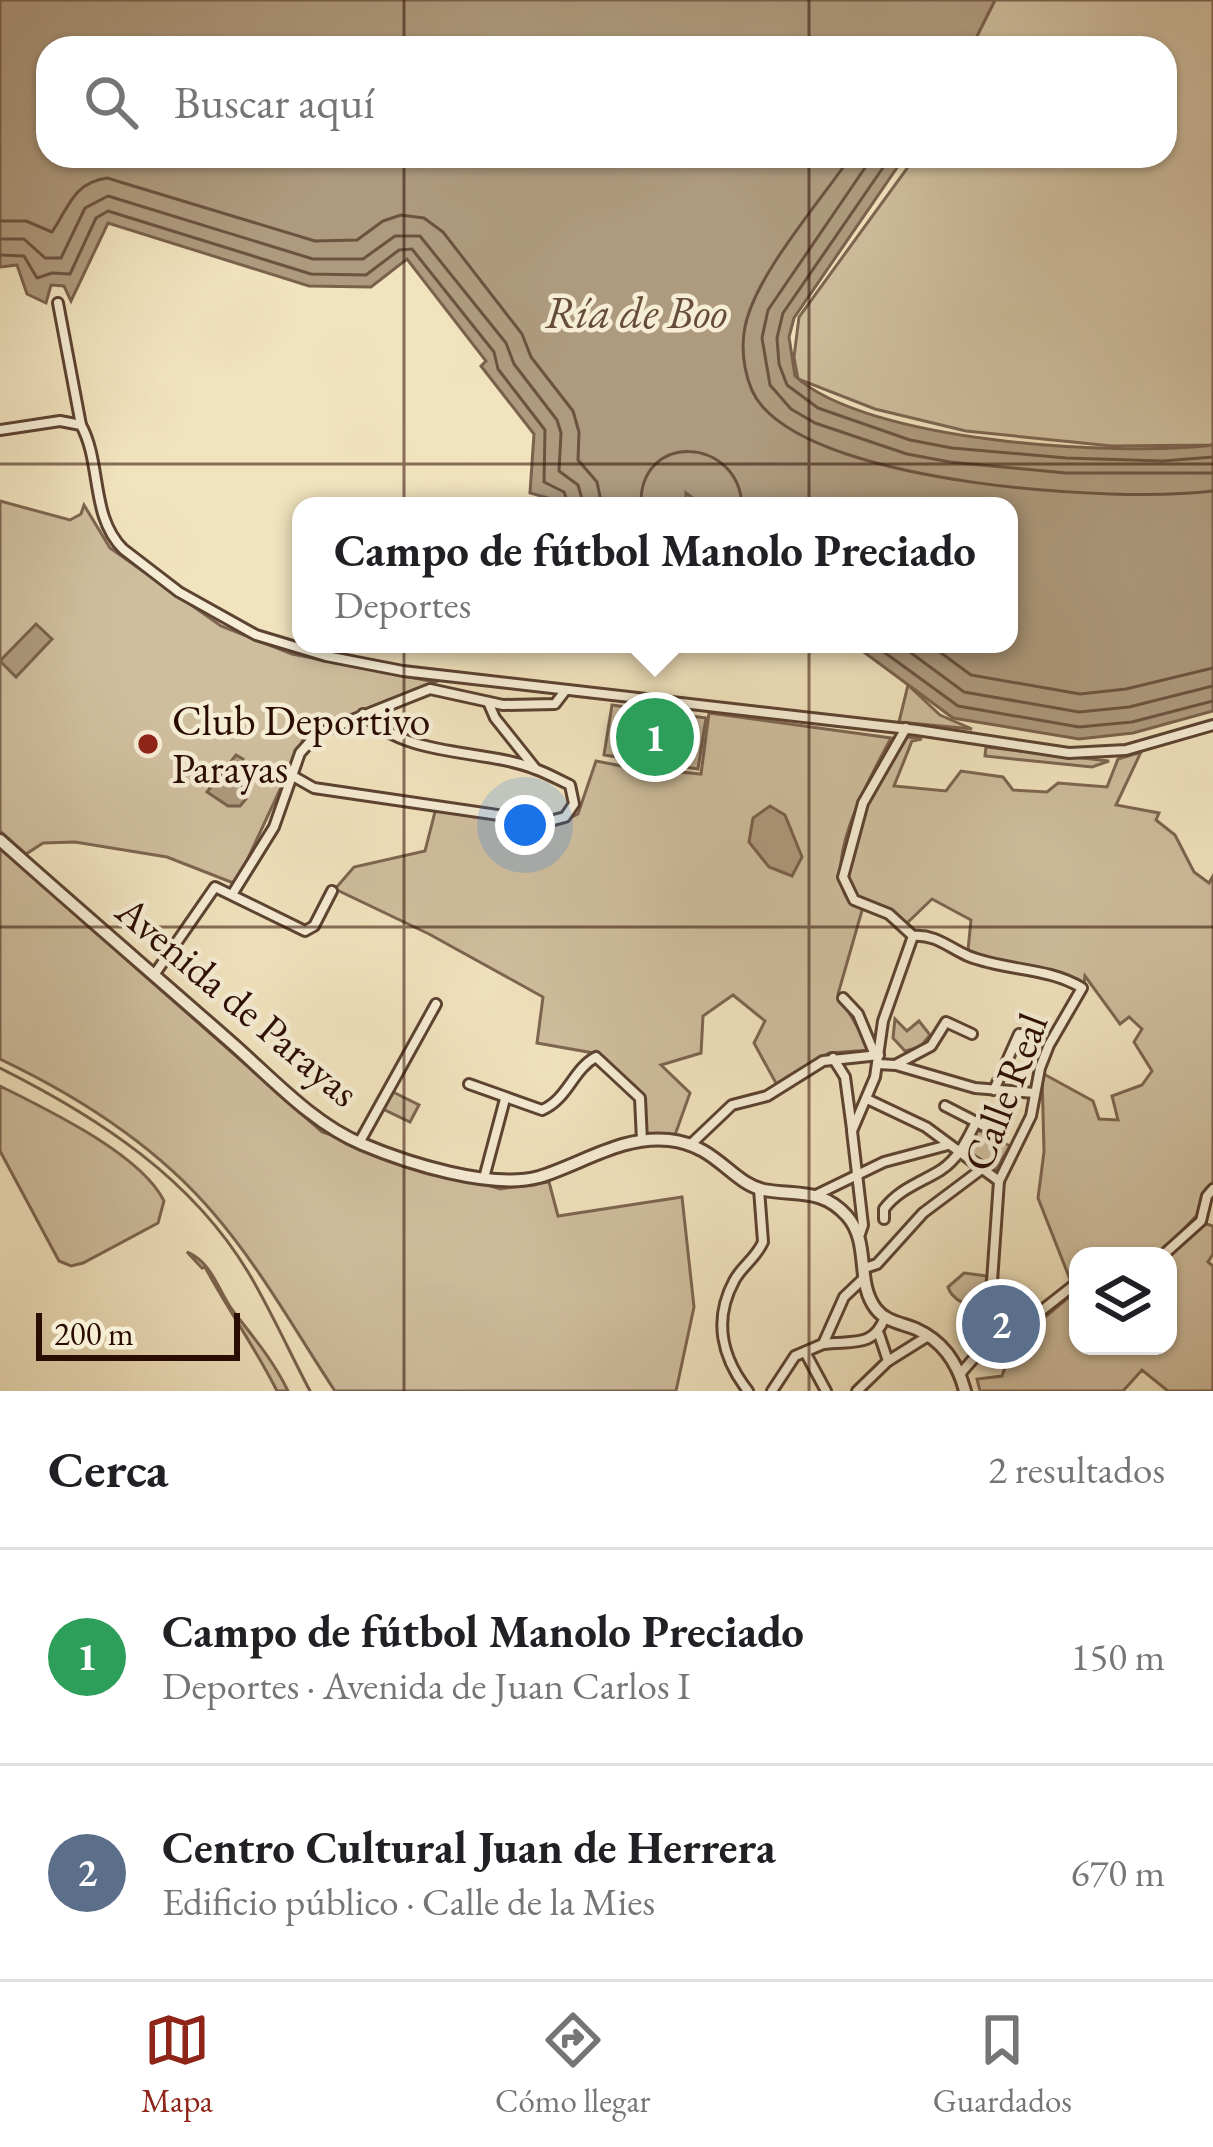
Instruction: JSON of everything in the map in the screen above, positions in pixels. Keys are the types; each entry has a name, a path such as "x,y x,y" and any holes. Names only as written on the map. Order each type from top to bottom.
{"street":[{"path":"58,303 80,425 111,537 220,619 292,647"},
{"path":"0,430 60,421 80,425"},
{"path":"317,653 359,663 566,690 1084,753 1133,748 1213,725"},
{"path":"232,892 274,827 291,775 312,738 430,689 488,702 555,704 566,690"},
{"path":"488,702 495,718 536,769"},
{"path":"291,775 314,788 546,822 565,817 574,804 572,788 536,769 439,750 388,732 363,714"},
{"path":"852,1131 868,1099 883,1021 913,936 889,914 854,900 843,877 862,803 906,728"},
{"name":"Avenida de Parayas","path":"0,840 314,1114 359,1143 510,1181 538,1177 616,1147 673,1140 708,1151 759,1189"},
{"path":"154,975 218,886 305,931 314,926 332,891"},
{"name":"Calle Real","path":"913,936 931,936 964,954 1062,977 1082,988 1048,1046 1031,1116 999,1181 994,1276 970,1366 962,1368"},
{"path":"843,998 858,1014 877,1058"},
{"path":"359,1143 436,1004"},
{"path":"896,1065 932,1046 946,1022 972,1034"},
{"path":"994,1090 1019,1034"},
{"path":"469,1084 538,1110 551,1107 588,1060 596,1057 640,1098 642,1141"},
{"path":"833,1058 845,1077 871,1300 885,1318 928,1336 962,1368 965,1391"},
{"path":"690,1145 732,1105 767,1096 833,1058 877,1058 974,1088 1035,1093"},
{"path":"484,1178 506,1099"},
{"path":"868,1099 904,1114 999,1181"},
{"path":"884,1219 888,1203 943,1168 981,1124 945,1106"},
{"path":"818,1194 884,1162 949,1145"},
{"path":"823,1344 844,1298 865,1273 923,1213 983,1168"},
{"path":"748,1391 723,1349 721,1333 732,1285 763,1242 759,1189 818,1194 836,1204 860,1234"},
{"path":"1173,1247 1209,1217 1205,1205 1213,1189"},
{"path":"977,1344 1004,1340 1069,1289"},
{"path":"772,1391 785,1366 806,1352 823,1344 867,1340 879,1332 885,1318"},
{"path":"879,1332 888,1361"},
{"path":"856,1391 888,1361 928,1336"},
{"name":"Calle Real","path":"962,1368 977,1344"},
{"path":"806,1352 826,1391"}],"shaded area":[{"path":"995,0 1213,0 1213,445 1112,446 966,431 875,409 798,379 794,357 799,317 907,168 1177,168 1177,36 977,36"},
{"name":"Club Deportivo Parayas","path":"0,501 70,520 81,514 84,505 110,548 221,626 292,654 435,682 304,738 236,884 167,857 75,842 43,843 26,854 0,831"},
{"path":"908,685 940,715 972,729 899,722"},
{"path":"612,705 706,718 698,769 604,755"},
{"path":"709,713 891,738 852,818 841,863 848,900 863,907 838,994 871,1050 829,1053 777,1085 754,1043 765,1021 733,995 703,1016 701,1053 661,1065 690,1093 675,1135 646,1134 645,1100 599,1054 537,1043 543,997 335,889 354,867 425,851 436,808 554,826 578,814 596,761 668,775 670,771 701,774"},
{"path":"907,737 922,739 912,741 894,786 946,791 961,771 1003,777 1013,790 1047,792 1058,783 1107,787 1118,759 1141,752 1116,805 1159,813 1156,820 1175,835 1194,872 1209,883 1213,876 1213,1182 1205,1191 1200,1212 1177,1236 1184,1242 1203,1223 1213,1226 1213,1254 1208,1262 1213,1266 1213,1391 1168,1391 1142,1370 1123,1391 980,1391 977,1379 1002,1376 1013,1344 1069,1297 1069,1355 1177,1355 1177,1247 1069,1247 1069,1277 1038,1198 1044,1152 1042,1073 1093,1101 1099,1119 1118,1120 1112,1096 1142,1085 1152,1071 1134,1042 1142,1029 1129,1017 1120,1024 1085,976 1084,984 968,950 971,920 932,899 907,923 855,895 847,872 867,805"},
{"path":"986,747 1109,761 1092,767 985,756"},
{"path":"0,848 322,1132 500,1189 549,1182 558,1216 682,1197 694,1307 676,1391 335,1391 248,1257 193,1190 116,1126 0,1059"},
{"path":"895,1019 907,1031 919,1021 930,1035 920,1047 905,1051 893,1038"},
{"path":"0,1086 91,1134 135,1166 164,1201 158,1223 83,1263 71,1266 59,1261 0,1151"},
{"path":"393,1092 419,1105 410,1122 383,1109"},
{"path":"976,1129 1010,1146 996,1169 966,1150"},
{"path":"187,1252 209,1270 288,1391 277,1391 205,1267"},
{"path":"964,1273 987,1276 982,1309 950,1292 948,1287"}],"water":[{"name":"Ría de Boo","path":"0,0 995,0 977,36 36,36 36,168 897,168 794,318 789,337 795,376 829,398 933,430 1057,446 1213,445 1213,711 1133,733 1079,739 953,718 865,653 1018,653 1018,497 691,497 686,493 686,497 544,497 530,493 534,434 481,366 486,361 407,259 371,287 309,286 108,223 71,301 64,286 51,285 46,303 27,294 17,265 0,267"},
{"path":"36,624 52,639 16,677 0,661"},
{"path":"236,755 243,759 238,770 246,799 240,806 228,806 207,792"},
{"path":"770,806 785,815 802,857 792,876 769,867 749,842 753,818"}],"waterway":[{"path":"0,1068 107,1130 202,1210 251,1277 310,1391"}],"place":[{"name":"Campo de fútbol Manolo Preciado","path":"655,737"},
{"name":"Club Deportivo Parayas","path":"148,744"},
{"name":"Centro Cultural Juan de Herrera","path":"1001,1324"}]}
